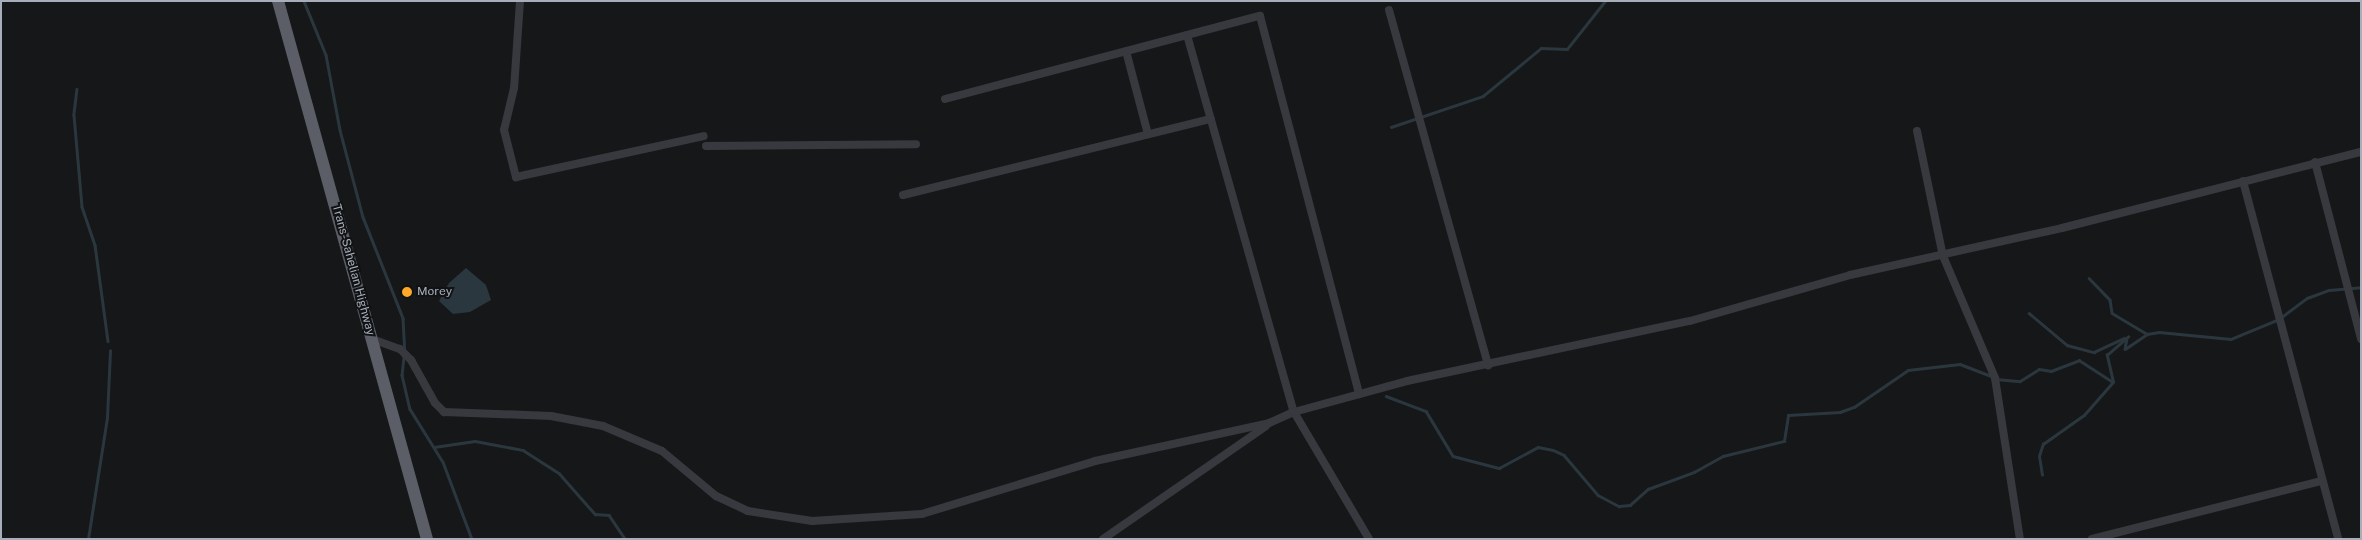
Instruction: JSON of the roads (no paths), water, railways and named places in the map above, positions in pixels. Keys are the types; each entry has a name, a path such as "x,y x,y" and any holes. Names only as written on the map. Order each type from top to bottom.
{"highway":[{"name":"Trans-Sahelian Highway","path":"278,1 427,539"}],"street":[{"path":"520,1 514,88 504,130 516,178 704,136"},
{"path":"1389,10 1488,365"},
{"path":"945,99 1260,16 1359,394"},
{"path":"1187,36 1294,412 1369,539"},
{"path":"1126,51 1148,134"},
{"path":"903,195 1211,119"},
{"path":"1917,131 1943,256 1994,378 2020,539"},
{"path":"706,146 916,144"},
{"path":"1104,539 1269,423 1294,412 1359,394 1690,321 1850,275 1943,256 2361,152"},
{"path":"2315,162 2361,338"},
{"path":"2243,181 2338,539"},
{"path":"372,339 400,349 411,360 435,403 444,412 551,416 603,426 662,451 716,496 748,511 812,521 922,514 1096,461 1269,423"},
{"path":"2092,539 2322,481"}],"waterway":[{"path":"304,1 326,55 340,130 363,217 403,318 405,351"},
{"path":"1391,127 1483,96 1541,48 1567,49 1605,1"},
{"path":"77,89 74,115 82,207 95,245 108,341"},
{"path":"2089,278 2110,300 2112,313 2147,334"},
{"path":"2127,338 2125,349 2147,334 2159,332 2231,339 2279,319 2307,298 2329,290 2361,287"},
{"path":"2029,313 2067,345 2094,352 2124,338"},
{"path":"1996,379 2020,381 2039,369 2051,371 2079,360 2113,382 2107,355 2128,337"},
{"path":"88,539 107,417 110,351"},
{"path":"404,357 402,375 410,409 443,462 472,539"},
{"path":"1386,396 1426,411 1453,456 1499,468 1538,447 1553,450 1564,455 1598,495 1619,506 1630,505 1648,489 1694,472 1723,456 1784,441 1788,415 1840,412 1854,407 1908,370 1960,364 1991,376"},
{"path":"2042,475 2039,456 2043,444 2084,415 2113,382"},
{"path":"434,447 475,441 523,450 559,473 595,514 609,515 625,539"}],"place":[{"name":"Morey","path":"407,292"}]}
